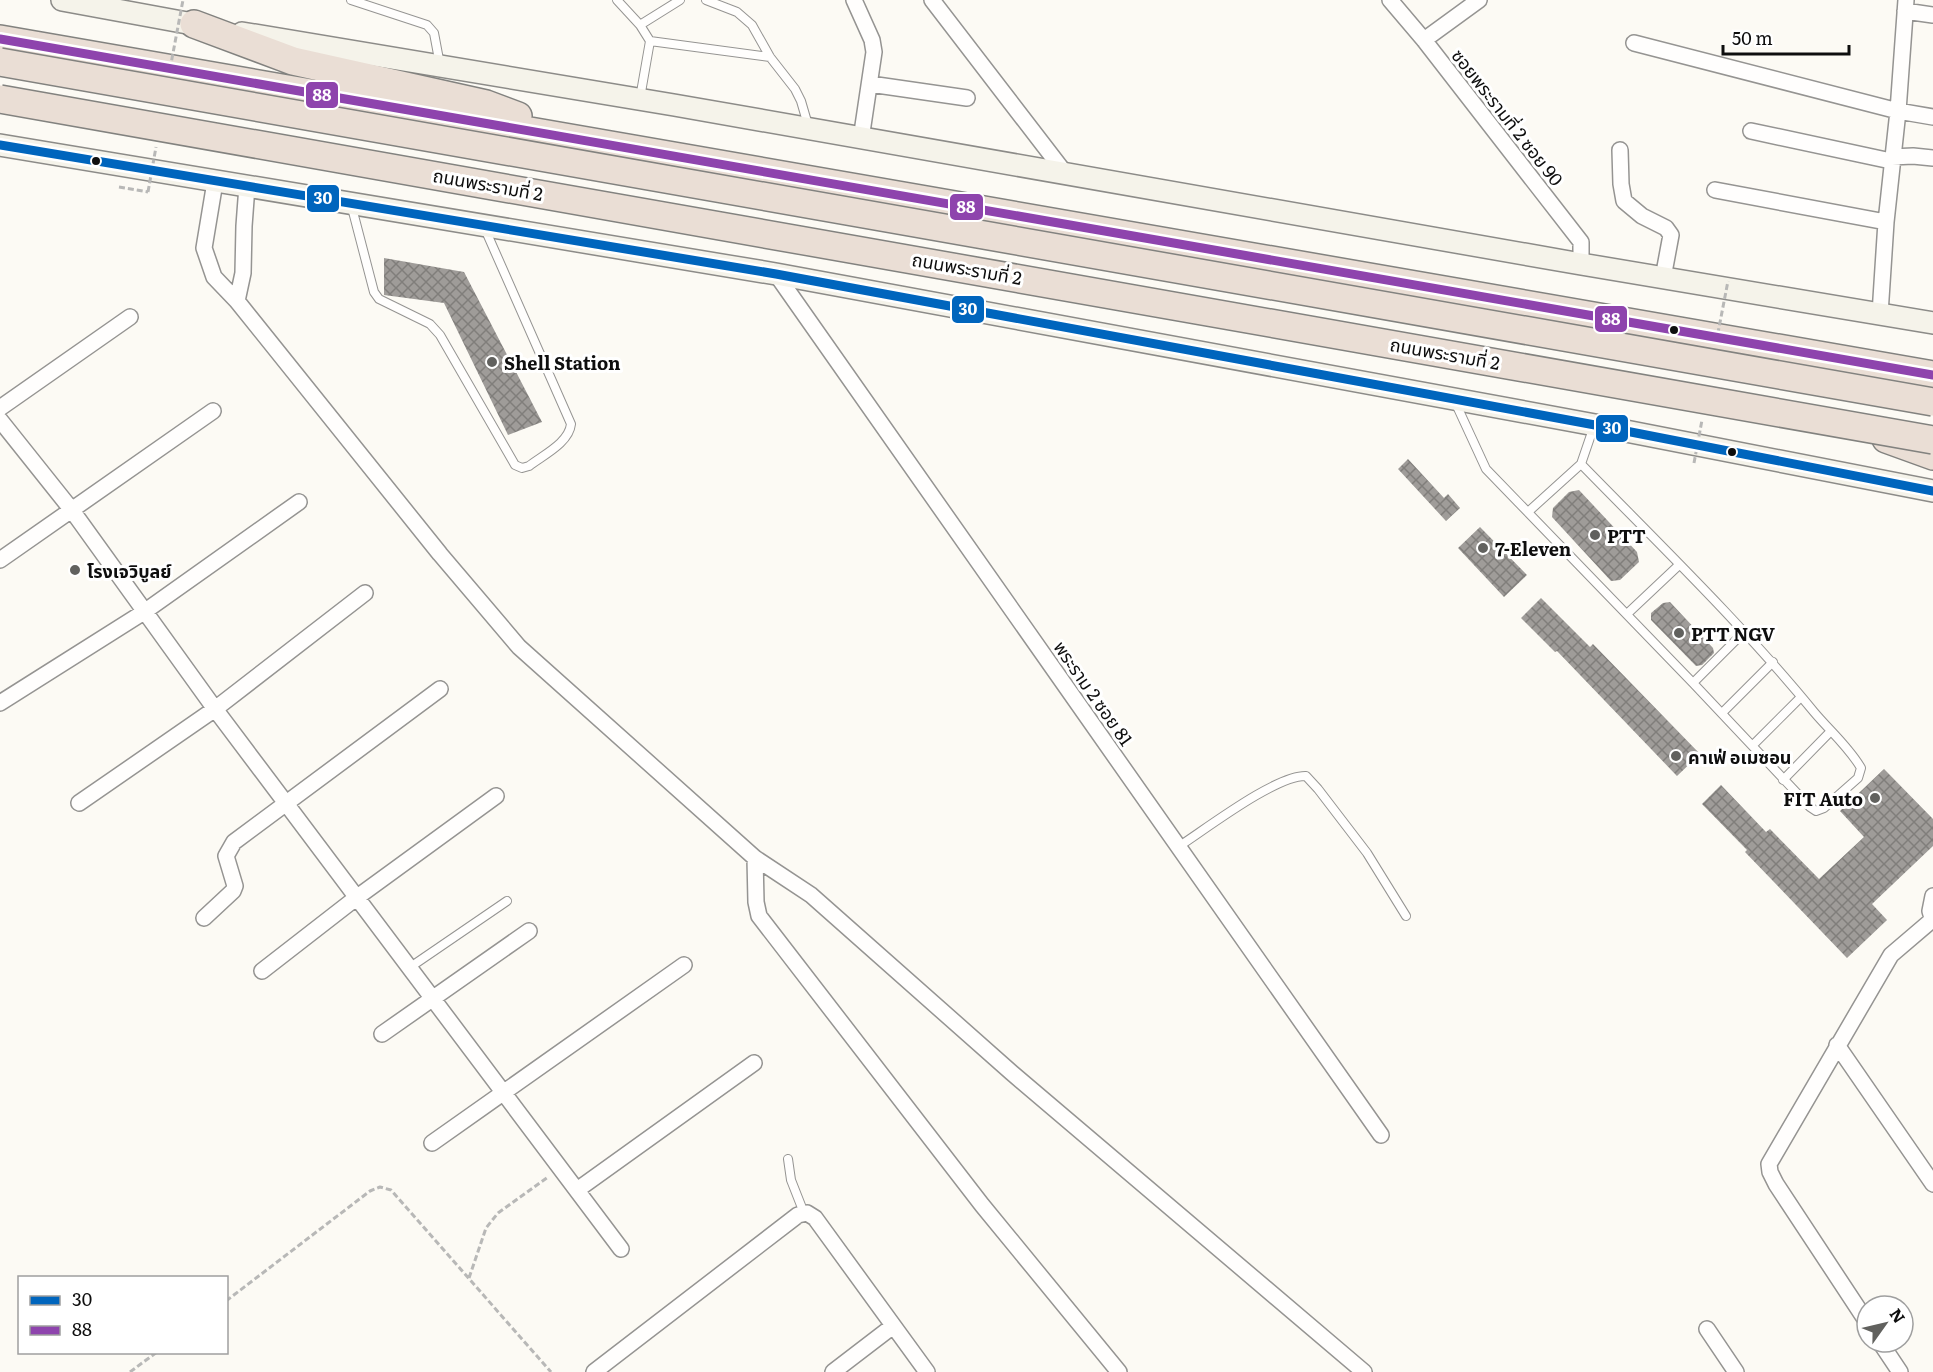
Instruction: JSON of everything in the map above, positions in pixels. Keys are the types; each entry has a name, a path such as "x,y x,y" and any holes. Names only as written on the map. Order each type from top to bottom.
{"highway":[{"path":"194,24 293,61 486,104 590,141"},
{"path":"0,39 1933,375"},
{"path":"0,62 1933,402"},
{"path":"0,98 1933,440"},
{"name":"ถนนพระรามที่ 2","path":"0,98 1933,440"},
{"path":"1852,361 1933,367"},
{"path":"1844,423 1933,456"}],"main road":[{"path":"62,0 92,3 194,24 1933,323"},
{"path":"0,145 776,274 1595,425 1933,490"},
{"path":"1849,309 1933,338"},
{"path":"1832,471 1933,481"}],"street":[{"path":"854,0 872,40 874,52 861,139"},
{"path":"932,0 1065,173"},
{"name":"ซอยพระรามที่ 2 ซอย 90","path":"1390,0 1424,40 1581,242 1581,264"},
{"path":"1424,40 1479,0"},
{"path":"1880,314 1906,6 1933,15"},
{"path":"1634,43 1898,111 1933,117"},
{"path":"870,84 967,98"},
{"path":"1751,131 1892,159 1913,156 1933,158"},
{"path":"1620,150 1624,201 1650,221 1666,228 1671,235 1663,278"},
{"path":"215,182 204,248 214,277 237,300 433,545 519,647 755,858 811,895 1012,1073 1364,1372"},
{"path":"237,300 243,273 247,186"},
{"path":"1715,190 1886,222"},
{"name":"พระราม 2 ซอย 81","path":"776,274 1381,1135"},
{"path":"0,408 130,317"},
{"path":"0,560 213,411"},
{"path":"0,420 71,509 215,709 621,1249"},
{"path":"0,703 144,612 299,502"},
{"path":"78,803 215,709 365,593"},
{"path":"204,918 233,891 235,886 226,859 229,847 286,802 440,689"},
{"path":"262,971 356,898 496,796"},
{"path":"755,858 756,902 759,916 982,1205 1119,1372"},
{"path":"1855,1303 1770,1172 1770,1164 1891,955 1932,921 1930,911 1933,896"},
{"path":"382,1034 529,931"},
{"path":"432,1143 684,965"},
{"path":"1838,1045 1933,1184"},
{"path":"577,1190 754,1063"},
{"path":"594,1372 798,1215 804,1213 815,1218 927,1372"},
{"path":"833,1372 893,1326"},
{"path":"1707,1329 1736,1372"},
{"path":"1888,1354 1900,1372"}],"lane":[{"path":"351,0 427,25 434,33 440,66"},
{"path":"617,0 640,25 650,41 640,100"},
{"path":"640,25 680,0"},
{"path":"706,0 737,12 752,25 770,57 795,89 810,129"},
{"path":"650,41 770,57"},
{"path":"351,203 374,292 379,298 430,324 440,335 515,465 522,468 529,466 564,440 570,432 571,424 484,225"},
{"path":"1454,400 1486,469 1722,712 1783,780 1810,807 1816,811 1824,808 1858,778 1861,768 1856,759 1830,732 1773,662 1581,464"},
{"path":"1528,512 1581,464 1595,425"},
{"path":"1627,614 1679,565"},
{"path":"1693,683 1744,632"},
{"path":"1722,712 1773,662"},
{"path":"1753,745 1801,696"},
{"path":"1783,780 1830,732"},
{"path":"1178,847 1251,799 1284,781 1306,776 1367,854 1406,916"},
{"path":"409,968 507,901"},
{"path":"788,1159 791,1180 804,1213"}],"path":[{"path":"119,188 148,192"},
{"path":"469,1278 486,1228 498,1213 560,1168"},
{"path":"228,1299 370,1191 380,1187 391,1190 551,1372"},
{"path":"130,1372 155,1354"}],"building":[{"name":"Shell Station","path":"384,258 464,272 542,422 508,435 444,303 384,295"},
{"path":"1408,459 1444,498 1448,494 1460,508 1446,521 1398,469"},
{"name":"PTT","path":"1579,490 1637,552 1639,562 1620,580 1611,581 1552,517 1553,508 1569,492"},
{"path":"1480,527 1527,575 1504,597 1458,548"},
{"path":"1541,598 1590,647 1593,644 1700,754 1677,776 1557,651 1555,652 1521,618"},
{"path":"1670,602 1713,648 1714,653 1702,665 1696,666 1651,620 1651,613 1663,603"},
{"path":"1884,769 1933,819 1933,846 1872,904 1887,920 1847,958 1702,804 1721,785 1766,832 1770,829 1819,879 1864,837 1840,811"}],"transit line":[{"name":"88","path":"0,39 1933,375"},
{"name":"30","path":"0,145 776,274 1595,425 1933,491"}],"place":[{"name":"Shell Station","path":"492,362"},
{"name":"PTT","path":"1595,535"},
{"name":"7-Eleven","path":"1483,548"},
{"name":"โรงเจวิบูลย์","path":"75,570"},
{"name":"PTT NGV","path":"1679,633"},
{"name":"คาเฟ่ อเมซอน","path":"1676,756"},
{"name":"FIT Auto","path":"1875,798"}]}
